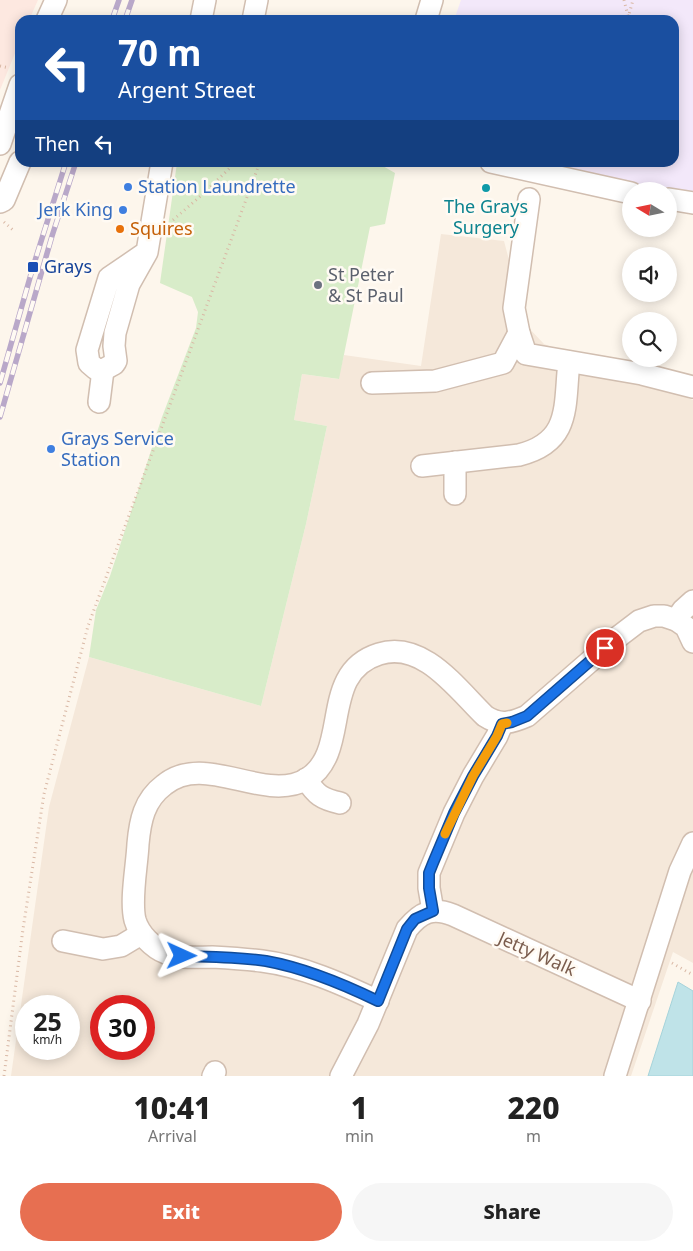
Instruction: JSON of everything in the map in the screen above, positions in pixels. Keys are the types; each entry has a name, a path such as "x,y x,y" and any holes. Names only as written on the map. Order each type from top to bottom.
{"street":[{"path":"49,15 56,0"},
{"path":"62,15 67,0"},
{"path":"202,15 205,0"},
{"path":"254,15 257,0"},
{"path":"428,15 432,0"},
{"path":"0,144 15,100"},
{"path":"0,202 4,200 18,167"},
{"path":"99,402 103,370 96,369 89,362 87,350 108,278 147,252 161,167"},
{"path":"514,167 622,191"},
{"path":"528,199 514,308 526,354 568,362 622,365"},
{"path":"678,200 693,202"},
{"path":"372,383 435,382 503,363 519,333"},
{"path":"422,466 520,454 533,451 552,439 559,430 563,417 568,362"},
{"path":"644,367 693,387"},
{"path":"455,462 455,494"},
{"path":"676,620 682,610 693,601"},
{"path":"378,1001 289,966 234,958 167,954 156,948 141,934 135,922 134,908 139,830 143,812 157,790 167,782 191,773 287,786 306,779 319,769 328,752 342,691 348,677 359,664 372,656 387,651 405,652 433,664 485,716 493,722 502,724 527,716 618,637 640,621 654,616 664,616 676,620 686,627 693,642"},
{"path":"341,1076 378,1001 407,929 415,919 433,911 429,888 429,873 454,813 502,724"},
{"path":"306,779 312,789 324,800 340,803"},
{"path":"615,1076 680,871 693,843"},
{"name":"Jetty Walk","path":"433,911 442,911 453,915 640,1000"},
{"path":"63,941 104,948 121,946 141,934"}],"path":[{"path":"624,0 627,15"},
{"path":"629,15 634,0"},
{"path":"168,224 204,194 231,167"},
{"path":"4,1076 23,929 44,794 88,626 258,167"},
{"path":"0,222 6,223 13,230"}],"shaded area":[{"path":"0,0 38,0 31,15 15,15 15,53 0,90"},
{"path":"461,0 693,0 693,197 678,193 678,182 622,182 622,186 544,167 679,167 679,15 456,15"},
{"path":"441,234 504,241 526,325 544,344 693,400 693,963 673,952 631,1076 11,1076 15,1048 15,1060 80,1060 80,995 22,995 49,807 89,657 261,706 306,524 327,426 294,420 302,374 338,379 344,355 421,366"}],"green space":[{"path":"176,167 385,167 395,173 385,224 370,227 339,379 302,374 294,420 327,426 306,524 261,706 89,657 96,610 110,576 162,417 196,328 198,312 192,297 160,283"}],"water":[{"path":"678,982 693,991 693,1076 648,1076"}],"railway":[{"path":"114,15 119,0"},
{"path":"127,15 132,0"},
{"path":"0,383 33,267 64,167"},
{"path":"0,417 52,236 74,167"}],"slow traffic":[{"path":"445,834 473,776 502,724 507,723"}],"place":[{"name":"Station Laundrette","path":"128,187"},
{"name":"The Grays Surgery","path":"486,188"},
{"name":"Jerk King","path":"123,210"},
{"name":"Squires","path":"120,229"},
{"name":"Grays","path":"33,267"},
{"name":"St Peter & St Paul","path":"318,285"},
{"name":"Grays Service Station","path":"51,449"}],"route":[{"path":"182,956 234,958 266,961 289,966 378,1001 407,929 415,919 433,911 430,899 429,873 436,854 454,813 502,724 527,716 605,648"}]}
